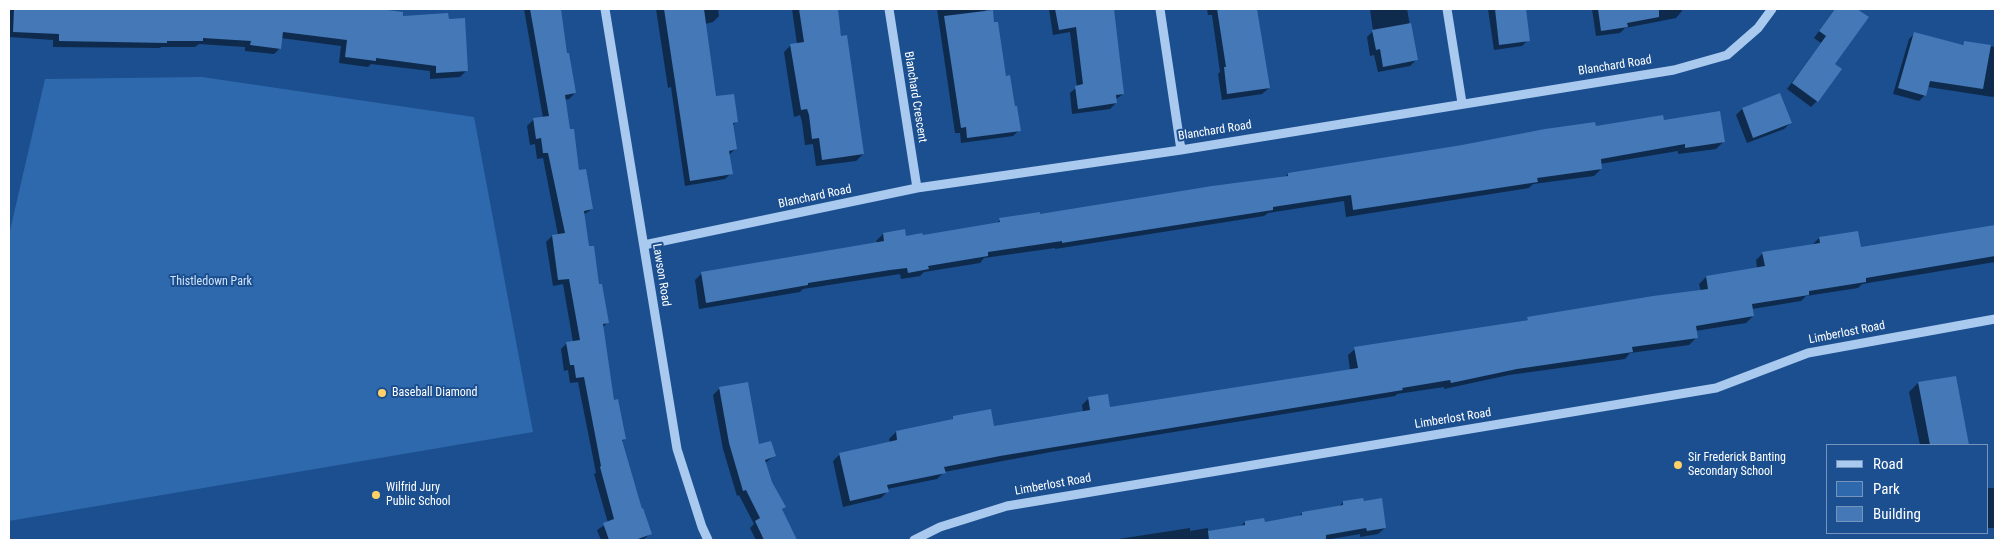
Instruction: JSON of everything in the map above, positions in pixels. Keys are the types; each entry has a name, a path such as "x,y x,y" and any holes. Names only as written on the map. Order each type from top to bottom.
{"street":[{"name":"Lawson Road","path":"606,9 677,449 708,540"},
{"name":"Blanchard Crescent","path":"889,9 917,188"},
{"path":"1160,9 1181,150"},
{"path":"1447,9 1462,103"},
{"name":"Blanchard Road","path":"644,245 917,188 1181,150 1674,70 1727,55 1758,28 1772,9"},
{"name":"Limberlost Road","path":"914,540 940,527 1008,506 1716,388 1808,353 1995,319"}],"green space":[{"name":"Thistledown Park","path":"202,77 474,117 533,432 9,521 9,235 45,79"}],"building":[{"path":"14,9 379,9 403,12 403,16 448,13 449,19 465,18 468,71 436,73 436,66 376,58 376,61 345,57 347,40 283,32 281,49 250,45 251,41 203,38 203,41 167,41 167,43 59,41 59,34 13,32"},
{"path":"530,9 561,9 567,53 569,53 576,93 565,95 570,129 574,129 579,170 586,169 593,209 584,211 589,246 594,246 599,284 602,284 609,323 603,324 614,400 618,399 626,439 622,440 642,509 652,534 635,540 609,540 603,523 614,519 600,467 584,377 576,378 574,365 570,365 566,342 580,340 569,279 558,280 552,235 565,233 548,153 543,153 541,138 536,139 533,118 549,116"},
{"path":"664,9 704,9 716,96 734,94 738,122 733,123 737,149 729,151 733,174 690,181"},
{"path":"799,9 838,9 841,36 847,35 864,154 822,160 819,138 812,139 807,109 801,110 790,44 804,42"},
{"path":"1055,9 1114,9 1124,94 1116,95 1117,103 1078,109 1075,86 1083,84 1076,27 1059,30"},
{"path":"1217,9 1257,9 1270,88 1227,94 1224,67 1226,67"},
{"path":"1495,9 1526,9 1530,41 1499,45"},
{"path":"1598,9 1659,9 1659,17 1627,23 1628,27 1601,31"},
{"path":"1835,9 1857,9 1869,17 1835,64 1842,69 1818,102 1792,83 1826,36 1819,31"},
{"path":"993,10 994,22 998,22 1006,76 1010,75 1021,131 967,138 966,127 961,128 944,16"},
{"path":"1411,23 1418,60 1383,67 1380,49 1376,50 1372,30"},
{"path":"1914,32 1963,45 1964,41 1991,45 1983,89 1930,81 1926,96 1898,88"},
{"path":"1780,93 1792,123 1753,138 1742,108"},
{"path":"1720,111 1725,142 1685,148 1685,144 1601,159 1602,169 1537,178 1538,182 1353,210 1351,195 1273,207 1273,210 1062,243 1062,241 988,252 988,256 928,266 929,269 908,273 907,268 890,270 808,283 808,285 706,303 701,272 884,241 883,233 905,229 906,236 922,233 923,235 1000,222 999,218 1040,212 1040,214 1212,186 1288,176 1288,173 1462,145 1545,129 1595,122 1596,126 1663,115 1664,120"},
{"path":"1995,225 1995,256 1866,278 1866,282 1809,291 1809,295 1752,304 1754,316 1696,326 1698,338 1632,347 1633,352 1517,369 1451,383 1450,380 1402,388 1403,390 1000,456 944,467 946,473 887,485 889,492 850,501 839,453 897,440 896,431 953,419 953,416 991,409 994,426 1090,410 1088,397 1108,394 1110,407 1358,368 1354,347 1528,320 1527,317 1653,296 1708,289 1706,276 1765,266 1762,252 1820,243 1819,237 1858,231 1861,247"},
{"path":"1956,376 1969,444 1930,444 1918,382"},
{"path":"748,382 759,444 771,441 776,456 765,460 772,482 786,507 782,509 797,540 764,540 755,521 760,518 746,490 743,491 729,443 719,387"},
{"path":"1363,498 1364,501 1382,498 1386,528 1367,531 1366,528 1326,535 1326,540 1209,540 1208,531 1245,525 1245,521 1264,518 1265,522 1302,515 1302,512 1343,505 1343,501"}],"place":[{"name":"Baseball Diamond","path":"382,393"},
{"name":"Sir Frederick Banting Secondary School","path":"1678,465"},
{"name":"Wilfrid Jury Public School","path":"376,495"}]}
